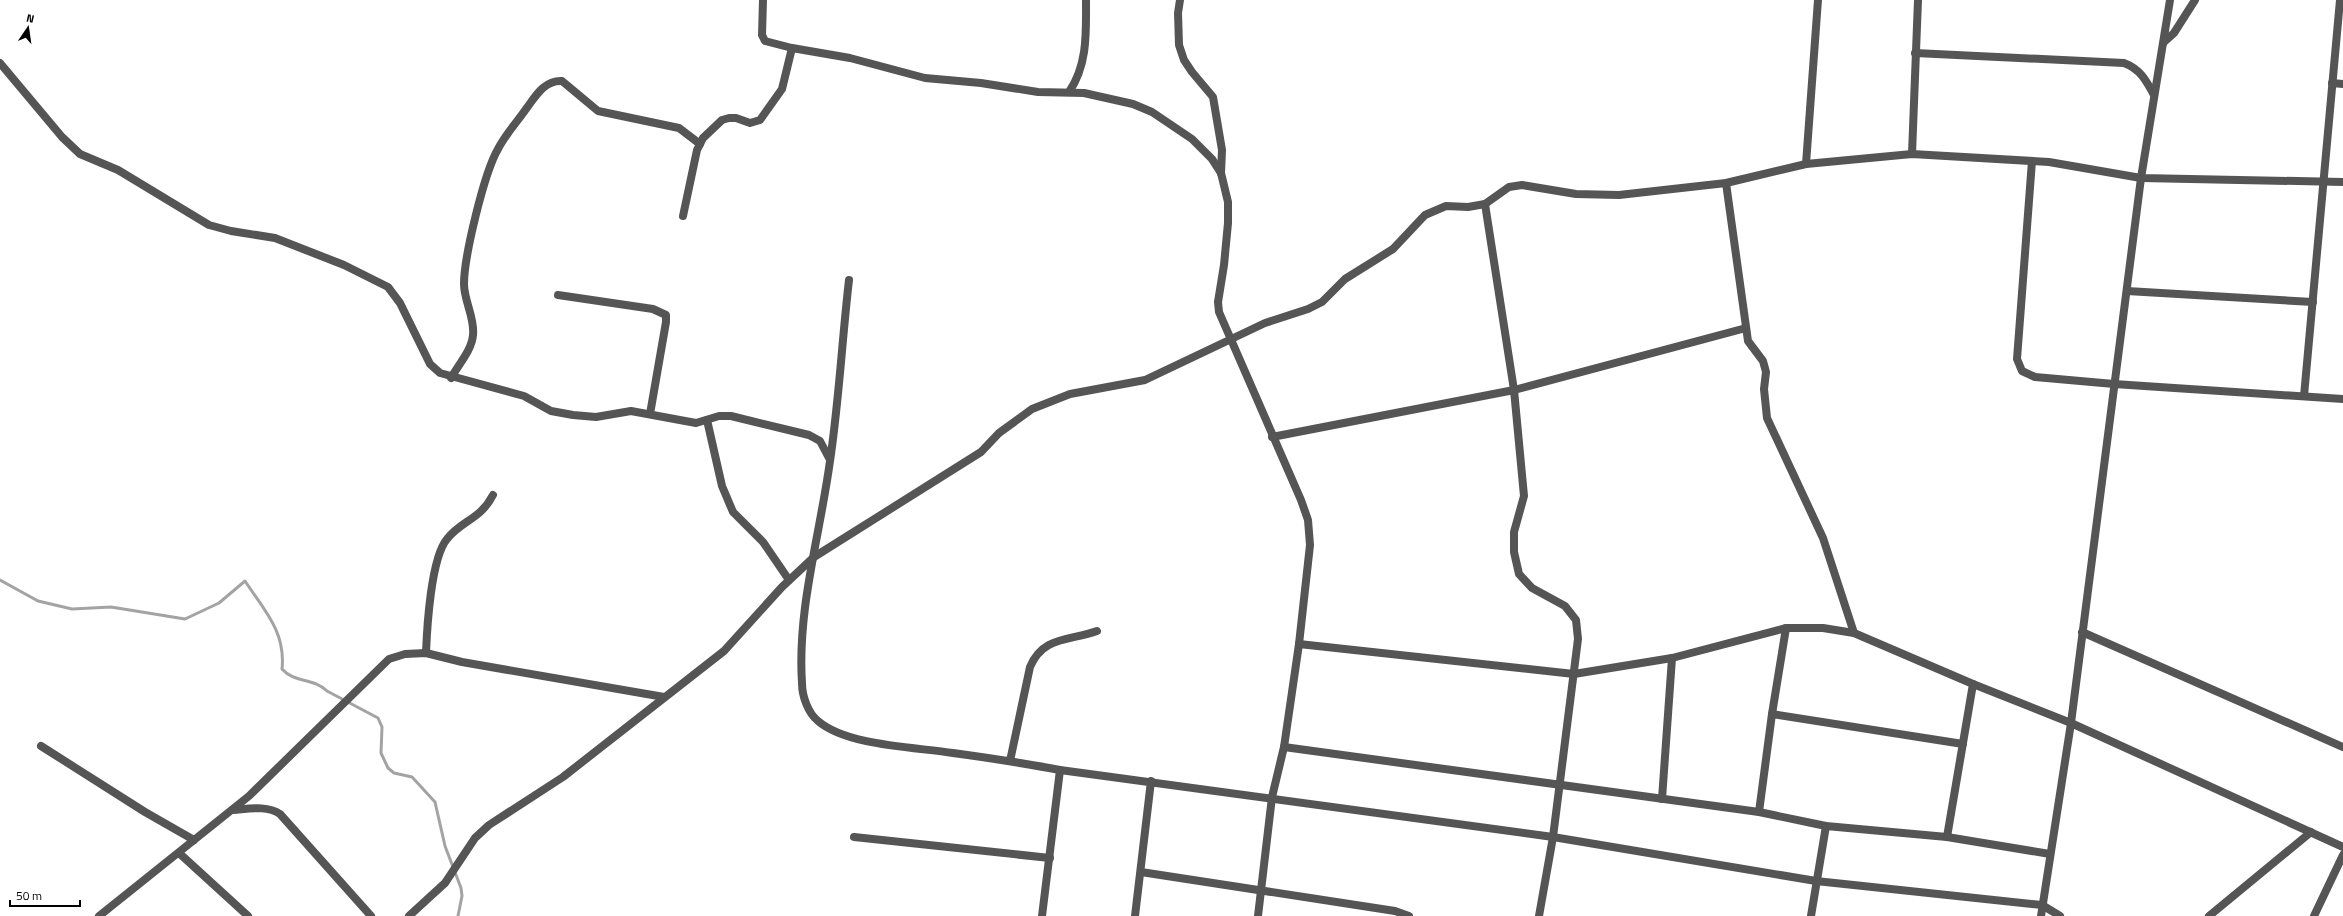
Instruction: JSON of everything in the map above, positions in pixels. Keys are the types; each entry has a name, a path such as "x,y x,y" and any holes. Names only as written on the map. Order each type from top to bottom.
{"street":[{"path":"762,0 762,35 765,41 792,48 850,58 925,78 981,83 1038,92 1069,92 1133,104 1152,112 1192,139 1212,159 1221,173"},
{"path":"1069,92 1078,80 1082,67 1086,41 1086,0"},
{"path":"1180,0 1178,13 1179,45 1184,60 1213,97 1222,150 1221,173 1228,202 1228,223 1224,265 1218,302 1219,312 1308,520 1310,545 1299,644 1284,747 1272,797 1258,916"},
{"path":"1806,164 1818,0"},
{"path":"1912,154 1918,0"},
{"path":"2041,916 2070,723 2141,178 2170,0"},
{"path":"2164,42 2174,33 2195,0"},
{"path":"2304,396 2340,0"},
{"path":"683,216 700,144 722,120 736,118 750,123 760,120 782,89 792,48"},
{"path":"1916,53 2124,63 2134,66 2144,76 2154,94"},
{"path":"0,63 62,136 80,154 118,170 209,225 232,231 274,238 344,265 388,287 400,304 430,364 440,374 524,396 551,411 573,415 596,417 632,411 696,423 719,416 731,416 809,435 820,441 830,460"},
{"path":"451,378 471,344 474,334 464,286 465,270 486,183 497,150 535,96 547,84 554,80 562,81 598,112 679,128 700,144"},
{"path":"2332,83 2343,84"},
{"path":"409,916 445,883 475,838 489,825 563,777 724,651 789,580 814,557 981,452 1000,433 1032,409 1070,394 1145,380 1230,338 1322,302 1345,279 1393,249 1425,215 1446,206 1468,207 1485,204 1509,187 1522,185 1597,196 1619,195 1726,183 1806,164 1912,154 2049,162 2141,178 2343,182"},
{"path":"2032,161 2017,359 2022,371 2035,377 2114,384 2343,399"},
{"path":"1726,183 1748,341 1763,361 1766,372 1764,389 1767,418 1822,538 1854,633"},
{"path":"1485,204 1514,390 1524,496 1514,532 1514,552 1519,574 1532,588 1565,606 1576,620 1578,639 1553,837 1539,916"},
{"path":"849,280 830,460 803,622 801,664 802,685 806,703 817,720 836,732 862,740 1010,761 1060,770 1272,797 1553,837 1816,881 2042,904 2060,916"},
{"path":"2127,291 2313,302"},
{"path":"558,295 653,309 666,314 666,322 650,414"},
{"path":"1272,438 1514,390 1746,328"},
{"path":"707,420 722,486 733,512 763,542 789,580"},
{"path":"426,653 428,611 439,552 446,540 458,527 486,508 492,495"},
{"path":"1759,812 1772,714 1786,628"},
{"path":"1299,644 1574,674 1672,658 1786,628 1823,628 1854,633 1973,684 2070,723 2343,847"},
{"path":"1010,761 1030,667 1035,656 1050,643 1097,631"},
{"path":"2082,632 2343,747"},
{"path":"99,916 233,810 389,659 405,654 426,653 462,662 664,697"},
{"path":"1662,799 1672,658"},
{"path":"1947,837 1973,684"},
{"path":"1772,714 1963,744"},
{"path":"42,746 145,812 194,840"},
{"path":"1284,747 1759,812 1826,826 1947,837 2050,854"},
{"path":"1042,916 1060,770"},
{"path":"1135,916 1142,872 1151,781"},
{"path":"233,810 267,809 274,810 280,814 371,916"},
{"path":"1811,916 1826,826"},
{"path":"2209,916 2312,832"},
{"path":"854,837 1050,858"},
{"path":"179,853 248,916"},
{"path":"2314,916 2343,855"},
{"path":"1142,872 1395,911 1409,916"}],"waterway":[{"path":"0,580 38,601 72,609 111,607 185,619 219,603 245,581 266,612 277,633 281,644 282,669 292,677 316,684 378,718 382,727 381,753 388,768 394,773 412,777 435,802 445,846 461,888 462,896 458,916"}]}
